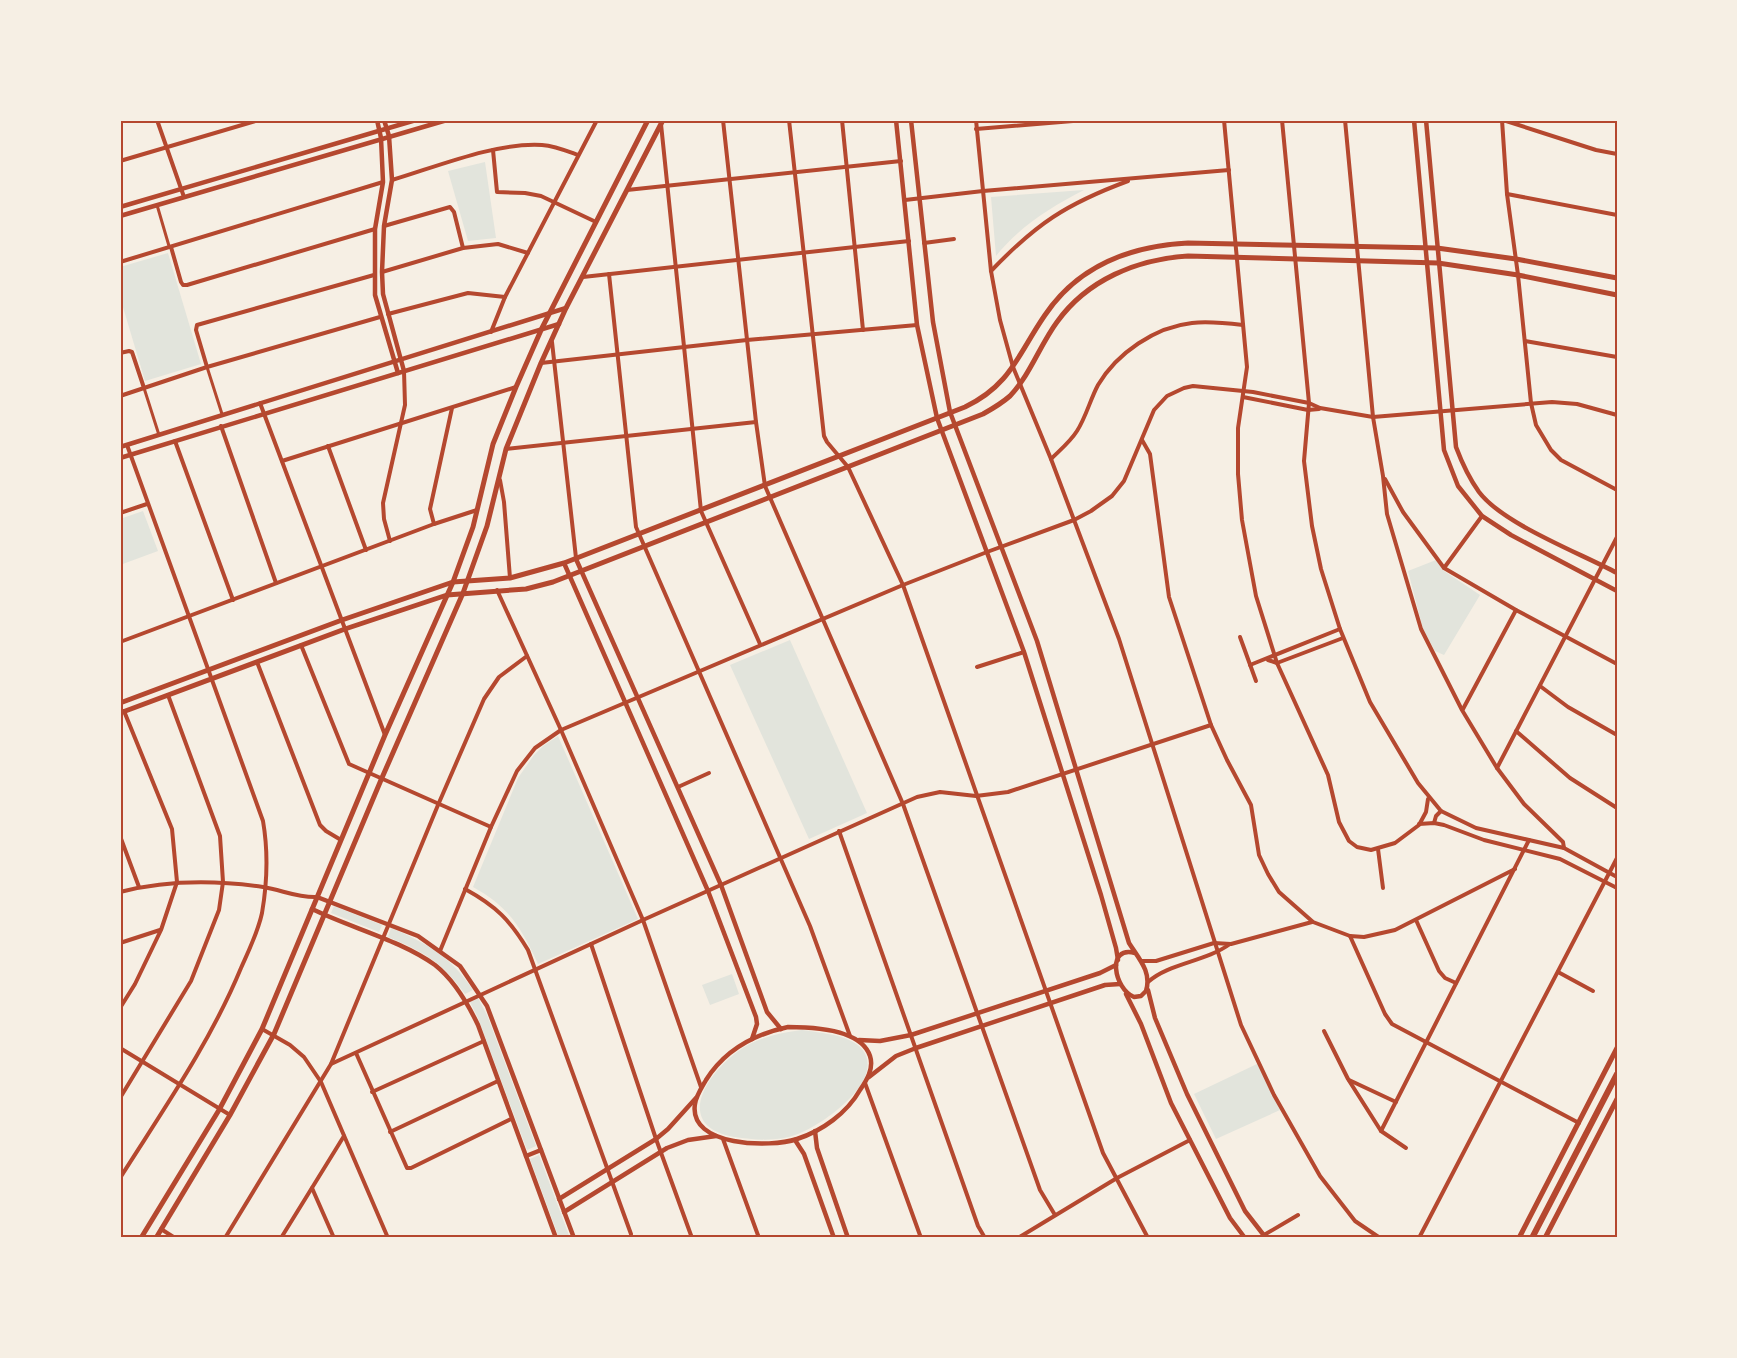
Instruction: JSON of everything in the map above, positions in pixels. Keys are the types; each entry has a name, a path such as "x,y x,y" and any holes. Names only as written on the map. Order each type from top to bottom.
{"main road":[{"path":"141,1238 219,1110 262,1029 385,735 453,582 473,526 493,444 516,387 542,328 648,120"},
{"path":"156,1238 230,1115 274,1034 463,593 487,526 506,449 541,363 566,308 662,122"},
{"path":"120,703 342,620 453,582 510,578 576,559 978,401 1001,383 1055,302 1080,278 1128,252 1162,244 1424,248 1516,259 1617,278"},
{"path":"122,712 345,629 447,595 535,587 569,576 983,414 1010,396 1063,314 1087,291 1103,280 1130,267 1174,257 1438,263 1518,275 1617,294"},
{"path":"1519,1238 1617,1048"},
{"path":"1532,1238 1617,1074"},
{"path":"1545,1238 1617,1099"}],"street":[{"path":"157,120 184,197"},
{"path":"120,161 258,120"},
{"path":"377,120 381,138 383,183 375,229 375,295 380,316 401,372 405,405 383,503 384,519 390,541"},
{"path":"384,120 388,136 392,180 384,226 383,294 397,361"},
{"path":"120,207 416,120"},
{"path":"120,216 447,120"},
{"path":"491,332 505,297 597,120"},
{"path":"723,120 765,486 903,804 1040,1190 1055,1215"},
{"path":"789,120 824,436 848,467 903,585 1103,1153 1145,1237"},
{"path":"842,120 863,330"},
{"path":"896,120 918,324 937,418 1024,652 1104,905 1116,948 1120,984 1141,1024 1163,1084 1190,1140 1230,1218 1245,1238"},
{"path":"910,120 933,322 950,412 1037,641 1129,943 1148,974 1155,1018 1187,1094 1245,1211 1265,1237 1298,1215"},
{"path":"975,120 991,271 1000,320 1013,367 1051,459 1119,639 1217,954 1242,1025 1279,1104 1320,1176 1355,1221 1380,1238"},
{"path":"976,129 1085,120"},
{"path":"1224,120 1247,367 1238,428 1237,458 1242,520 1256,596 1277,663 1328,775 1339,822 1349,841 1357,847 1378,849 1395,843 1419,825 1426,812 1428,798"},
{"path":"1282,120 1309,403 1304,461 1310,515 1321,568 1340,629 1370,702 1428,798 1441,811 1476,828 1564,849 1617,877"},
{"path":"1345,120 1373,417 1387,514 1421,629 1462,710 1497,768 1524,804 1563,842 1564,849 1560,859"},
{"path":"1413,120 1444,450 1450,468 1458,486 1482,516 1511,535 1617,591"},
{"path":"1426,120 1456,447 1462,463 1480,494 1495,508 1518,523 1617,573"},
{"path":"1617,154 1596,150 1503,120 1507,194 1531,403 1536,425 1551,450 1561,460 1617,490"},
{"path":"662,122 674,266 700,511 760,644"},
{"path":"392,180 493,150 543,145 561,148 578,156"},
{"path":"493,150 497,192 525,193 555,202 596,222"},
{"path":"627,190 901,160"},
{"path":"905,200 1229,170"},
{"path":"991,271 1024,237 1054,214 1087,197 1134,179"},
{"path":"120,262 383,183"},
{"path":"1507,194 1617,215"},
{"path":"157,205 183,285 375,229"},
{"path":"379,206 388,206"},
{"path":"384,226 449,207 452,208 463,248"},
{"path":"923,243 954,239"},
{"path":"583,277 909,241"},
{"path":"382,272 463,248 498,244 528,253"},
{"path":"609,274 635,523 810,926 850,1036"},
{"path":"222,414 196,326 374,275"},
{"path":"388,314 468,293 505,297"},
{"path":"375,295 383,294"},
{"path":"120,447 566,308"},
{"path":"120,396 207,367 380,316"},
{"path":"1051,459 1077,431 1102,378 1122,356 1136,345 1159,333 1189,323 1243,325"},
{"path":"120,458 559,324"},
{"path":"541,363 918,324"},
{"path":"551,340 576,559 721,885 767,1012 780,1029"},
{"path":"1524,341 1617,357"},
{"path":"120,353 131,351 159,435"},
{"path":"440,951 506,793 526,757 544,740 561,730 760,644 1001,546 1074,520 1104,503 1118,490 1131,468 1154,410 1176,391 1193,386 1244,391 1373,417 1552,402 1577,404 1617,415"},
{"path":"282,461 516,387"},
{"path":"1243,397 1308,410 1320,408"},
{"path":"260,402 385,735"},
{"path":"434,524 430,509 452,407"},
{"path":"506,449 756,423"},
{"path":"221,426 276,583"},
{"path":"1142,440 1150,454 1170,597 1211,725 1251,805 1259,855 1268,874 1285,898 1312,922 1350,936 1380,935 1416,920 1515,869"},
{"path":"175,441 233,600"},
{"path":"120,1178 207,1039 231,992 262,914 266,836 263,821 213,678 127,445"},
{"path":"328,446 366,550"},
{"path":"499,476 504,502 510,578"},
{"path":"1383,476 1403,512 1444,568 1564,637 1617,664"},
{"path":"120,513 147,504"},
{"path":"120,642 477,510"},
{"path":"1444,568 1482,516"},
{"path":"1497,768 1617,537"},
{"path":"564,563 708,891 756,1017 757,1024 752,1039"},
{"path":"496,590 561,730 643,920 701,1088"},
{"path":"1462,710 1516,610"},
{"path":"1250,665 1340,629"},
{"path":"1240,637 1256,681"},
{"path":"1268,659 1277,663 1343,638"},
{"path":"301,645 346,762 351,767 491,827"},
{"path":"977,667 1024,652"},
{"path":"225,1238 331,1064 438,805 491,686 527,656"},
{"path":"257,662 320,825 341,840"},
{"path":"1539,686 1568,707 1617,735"},
{"path":"120,1098 191,981 219,910 223,882 220,836 168,694"},
{"path":"120,1008 135,984 161,930 177,882 172,829 122,712"},
{"path":"331,1064 917,797 940,792 976,796 1008,792 1211,725"},
{"path":"1516,731 1570,777 1617,808"},
{"path":"678,787 709,773"},
{"path":"1434,823 1441,811"},
{"path":"1419,825 1434,823 1484,840 1560,859 1617,888"},
{"path":"839,831 978,1227 986,1238"},
{"path":"120,836 139,887"},
{"path":"1381,1131 1529,840"},
{"path":"1378,849 1383,888"},
{"path":"1419,1238 1617,858"},
{"path":"120,892 177,882 223,882 265,887 304,898 317,897 418,936 460,966 480,995 492,1019 573,1238"},
{"path":"465,889 493,905 505,916 528,950 632,1234"},
{"path":"312,909 416,953 436,966 450,980 466,1002 484,1041 556,1238"},
{"path":"1416,920 1439,971 1445,978 1456,983"},
{"path":"1142,961 1156,961 1214,943 1231,944 1312,922"},
{"path":"120,943 161,930"},
{"path":"1350,936 1387,1018 1395,1026 1579,1123"},
{"path":"1126,994 1137,997 1144,994 1148,985 1160,973 1217,954 1231,944"},
{"path":"591,945 692,1238"},
{"path":"856,1040 880,1041 911,1035 1100,973 1117,962 1126,952 1135,953"},
{"path":"1558,972 1593,991"},
{"path":"921,1238 866,1081 870,1058 865,1048 856,1040 850,1036 811,1028 780,1029 752,1039 723,1059 711,1073 701,1088 695,1104 696,1117 704,1128 723,1139 754,1144 795,1140 815,1131 847,1107 866,1081 896,1056 1105,985 1120,984"},
{"path":"262,1029 274,1034 304,1057 321,1082 388,1238"},
{"path":"1324,1030 1348,1079 1381,1131 1406,1148"},
{"path":"372,1092 484,1041"},
{"path":"120,1048 230,1115"},
{"path":"356,1053 407,1168 511,1119"},
{"path":"1348,1079 1396,1102"},
{"path":"390,1132 498,1081"},
{"path":"559,1199 656,1139 698,1096"},
{"path":"815,1131 817,1148 848,1238"},
{"path":"564,1212 681,1142 717,1136"},
{"path":"283,1237 344,1137"},
{"path":"723,1139 759,1238"},
{"path":"795,1140 804,1154 834,1238"},
{"path":"1018,1238 1117,1178 1190,1140"},
{"path":"526,1156 541,1150"},
{"path":"312,1188 334,1238"},
{"path":"161,1229 175,1238"}],"shaded area":[{"path":"485,162 496,238 468,241 448,171"},
{"path":"1084,190 1037,218 1015,235 996,256 991,197"},
{"path":"168,253 201,364 145,381 120,297 120,267"},
{"path":"143,511 158,551 120,565 120,519"},
{"path":"1436,560 1444,571 1480,595 1444,655 1435,651 1423,629 1408,571"},
{"path":"790,640 867,813 809,839 730,665"},
{"path":"558,736 638,919 538,964 513,919 496,902 473,887 518,778 534,755"},
{"path":"334,906 382,925 379,932 331,913"},
{"path":"391,928 416,939 437,952 465,978 473,990 465,994 457,983 431,959 388,937"},
{"path":"732,974 739,994 710,1005 702,985"},
{"path":"478,998 487,1015 536,1146 527,1150 470,1002"},
{"path":"802,1030 842,1037 862,1049 867,1061 866,1074 848,1100 809,1129 782,1138 734,1137 716,1131 705,1122 700,1112 701,1099 706,1087 725,1062 744,1047 760,1040"},
{"path":"1259,1063 1280,1110 1216,1139 1194,1094"},
{"path":"539,1155 570,1238 559,1238 530,1159"}]}
